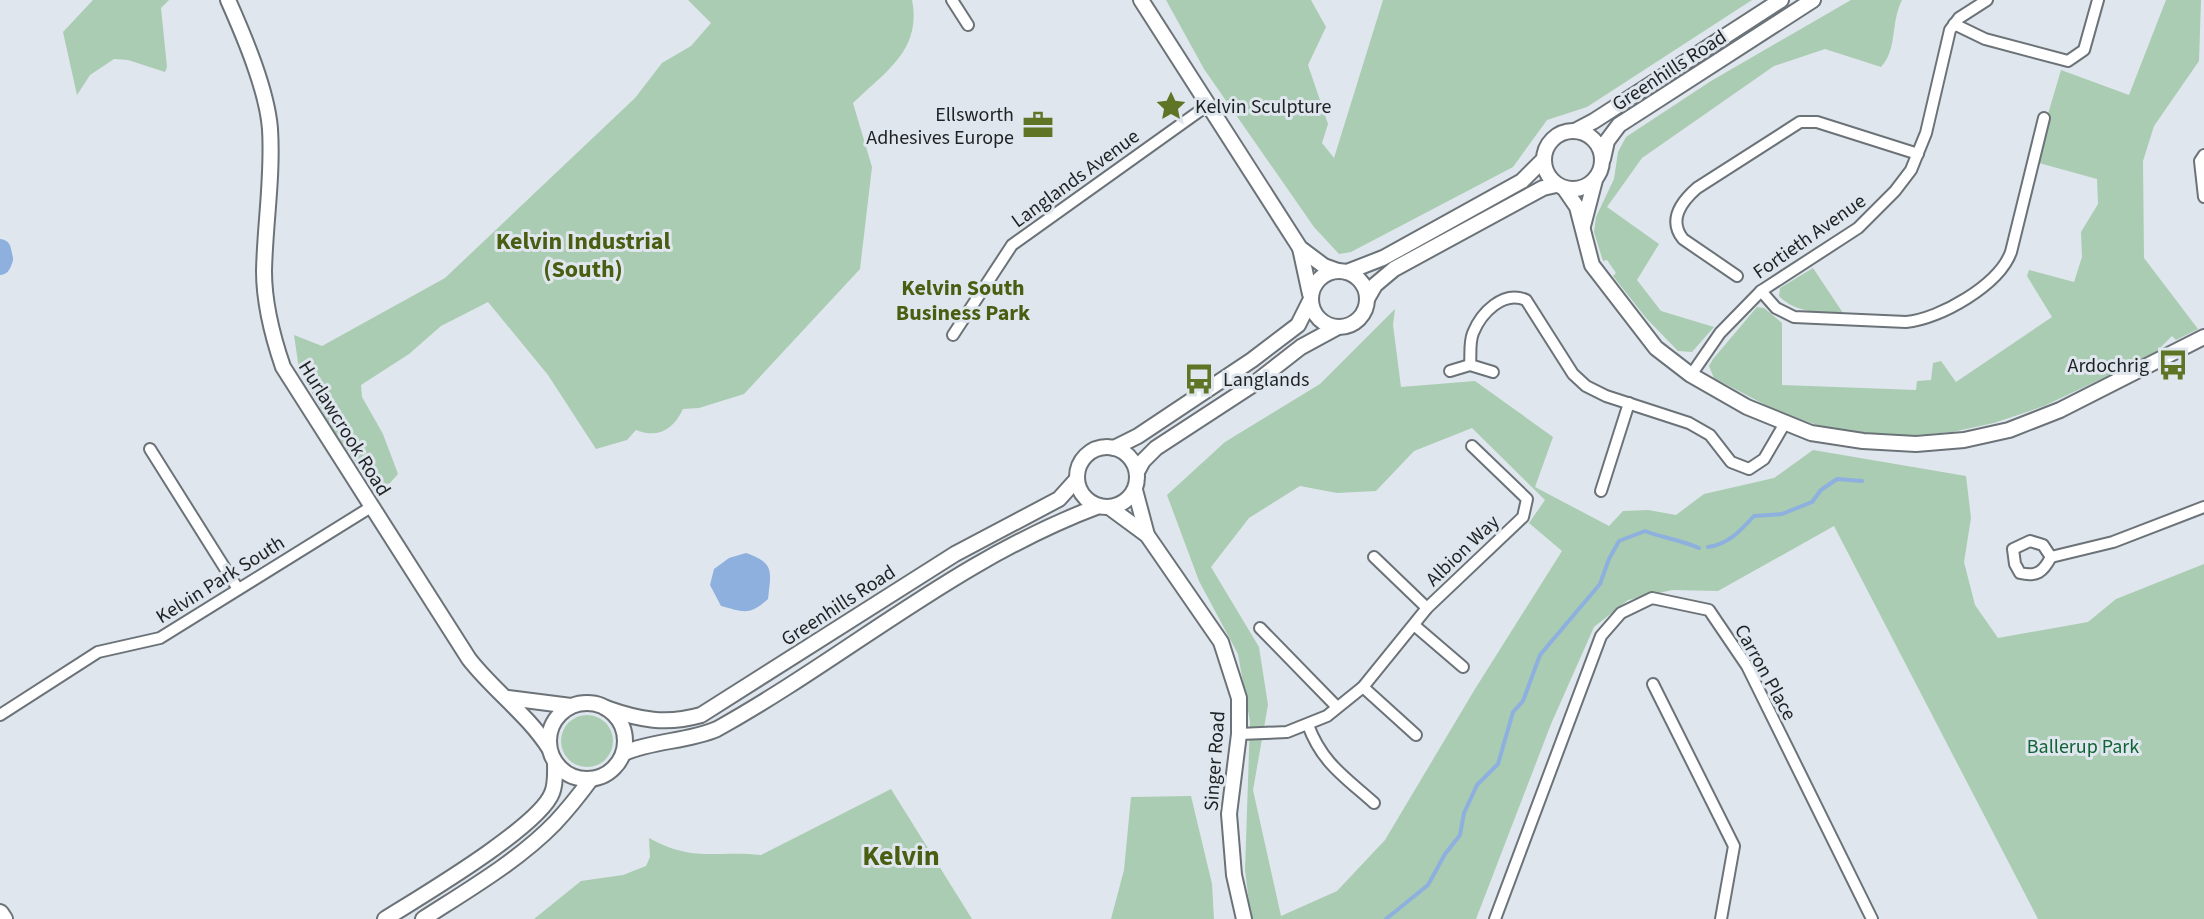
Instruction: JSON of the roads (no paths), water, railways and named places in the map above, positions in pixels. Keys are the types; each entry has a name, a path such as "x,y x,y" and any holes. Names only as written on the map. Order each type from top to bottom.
{"main road":[{"path":"0,913 4,919"}],"street":[{"name":"Hurlawcrook Road","path":"228,0 244,35 270,125 271,191 264,273 275,344 285,369 469,659 491,687 508,698 538,731 552,755"},
{"path":"952,0 968,25"},
{"path":"1141,0 1300,248 1324,266 1343,271 1361,282 1367,299"},
{"name":"Greenhills Road","path":"1575,131 1781,0"},
{"name":"Greenhills Road","path":"1603,159 1607,141 1619,125 1813,0"},
{"path":"1987,0 1965,13 1954,24 1985,39 2068,61 2084,50 2098,0"},
{"name":"Fortieth Avenue","path":"1691,375 1720,333 1761,291 1858,228 1895,191 1918,154 1954,24"},
{"name":"Langlands Avenue","path":"953,335 1012,245 1208,105"},
{"path":"1761,291 1784,313 1806,319 1906,322 1922,321 1937,315 1992,279 2004,267 2011,252 2044,118"},
{"path":"1737,276 1683,239 1675,226 1676,217 1688,196 1697,188 1800,122 1817,122 1918,154"},
{"path":"1583,226 1603,159 1597,143 1584,133 1575,131 1557,135 1545,150 1543,160 1545,169 1577,207 1587,252 1602,281 1656,348 1691,375 1747,407 1811,433 1863,441 1916,444 1964,440 2009,430 2060,410 2204,337"},
{"path":"2204,155 2200,161 2204,197"},
{"path":"1114,448 1184,406 1298,325 1313,287 1323,276 1383,258 1522,181 1543,160"},
{"path":"1137,472 1129,456 1114,448 1099,448 1085,457 1077,479 1084,496 1104,506 1124,502 1135,490 1137,472 1143,461 1156,448 1251,386 1301,347 1336,328 1354,323 1361,317 1375,285 1394,269 1543,188 1560,186 1581,189 1595,180"},
{"path":"1300,248 1313,313 1319,320 1336,328"},
{"path":"1470,365 1473,332 1485,315 1501,299 1519,297 1526,300 1573,374 1586,386 1689,423 1710,435 1731,462 1749,469 1764,459 1785,423"},
{"path":"1450,371 1470,365 1493,372"},
{"path":"1601,491 1629,403"},
{"name":"Albion Way","path":"1239,734 1287,732 1327,716 1363,687 1427,608 1523,517 1527,499 1472,446"},
{"path":"150,449 238,589"},
{"name":"Greenhills Road","path":"606,708 661,722 701,715 955,554 1059,499 1077,479"},
{"name":"Singer Road","path":"1135,490 1147,535 1221,642 1239,698 1239,734 1229,814 1234,875 1244,919"},
{"name":"Greenhills Road","path":"624,753 646,744 692,738 717,729 969,567 1050,525 1104,506"},
{"name":"Singer Road","path":"1104,506 1147,535"},
{"name":"Kelvin Park South","path":"0,715 98,652 160,638 371,507"},
{"path":"2051,557 2113,542 2204,507"},
{"name":"Albion Way","path":"1374,557 1427,608"},
{"name":"Carron Place","path":"1495,919 1601,636 1621,613 1652,598 1709,610 1747,666 1872,919"},
{"path":"1414,625 1463,667"},
{"path":"1260,628 1337,707"},
{"path":"1653,684 1734,846 1721,919"},
{"path":"1363,687 1416,735"},
{"path":"423,919 536,840 555,823 591,779 609,772 624,753 621,723 606,708 593,703 572,706 508,698"},
{"path":"385,919 449,879 538,813 553,792 549,735 553,723 572,706"},
{"path":"1308,725 1317,748 1327,761 1374,803"},
{"path":"552,755 571,776 591,779"}],"water":[{"path":"746,553 762,560 769,569 768,599 746,611 721,606 710,585 714,569 729,558"}],"waterway":[{"path":"0,250 0,264"},
{"path":"1708,547 1728,540 1754,516 1782,514 1812,502 1821,490 1837,479 1862,481"},
{"path":"1386,919 1428,885 1460,835 1464,813 1477,785 1498,764 1513,712 1523,701 1540,655 1600,584 1619,541 1645,531 1699,548"}],"place":[{"name":"Kelvin Sculpture","path":"1171,106"},
{"name":"Ellsworth Adhesives Europe","path":"1038,125"},
{"name":"Ardochrig","path":"2173,365"},
{"name":"Langlands","path":"1199,379"}],"district":[{"name":"Kelvin Industrial (South)","path":"583,255"},
{"name":"Kelvin South Business Park","path":"963,300"},
{"name":"Kelvin","path":"901,855"}],"park label":[{"name":"Ballerup Park","path":"2083,746"}]}
